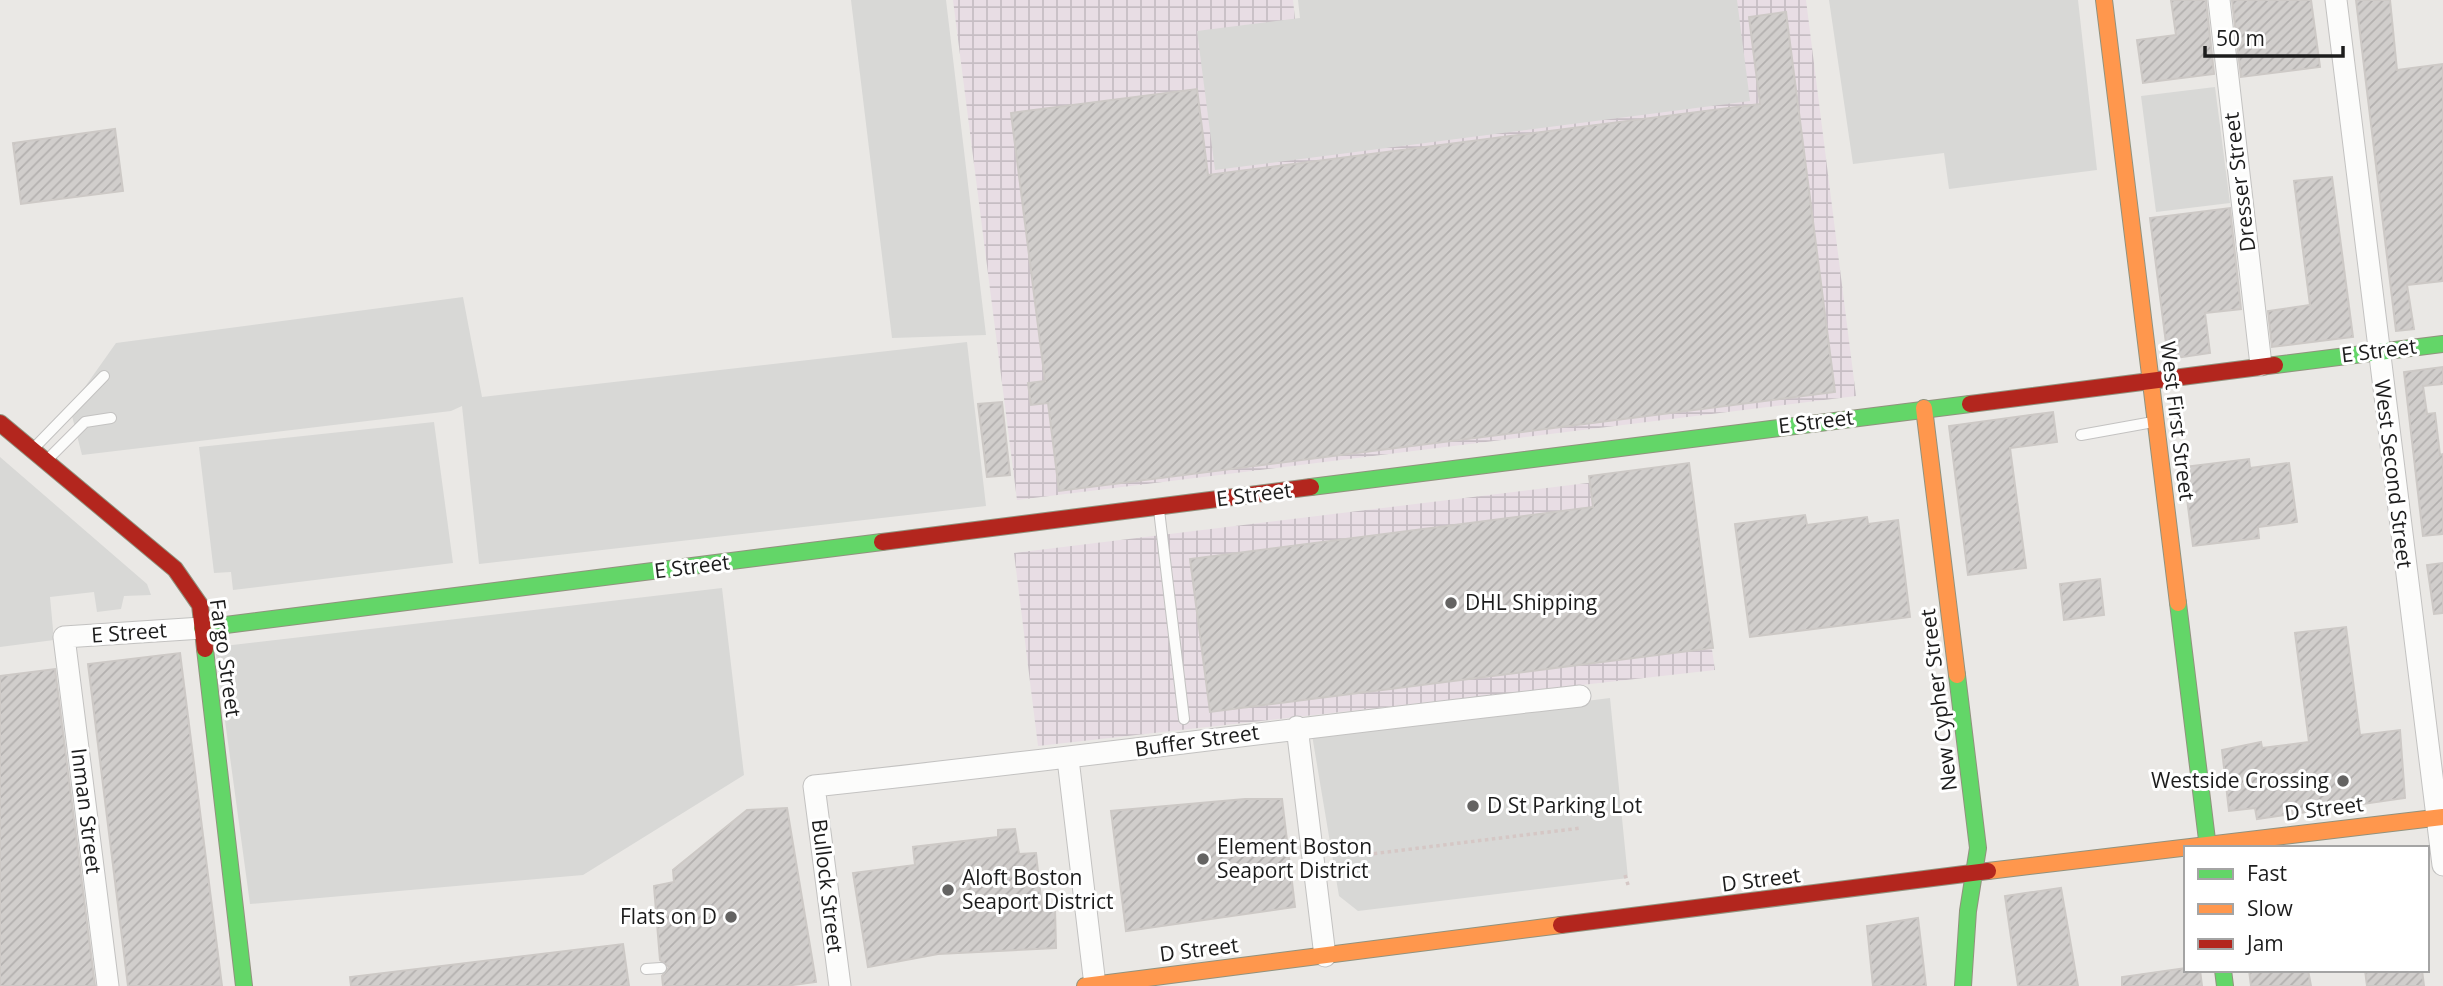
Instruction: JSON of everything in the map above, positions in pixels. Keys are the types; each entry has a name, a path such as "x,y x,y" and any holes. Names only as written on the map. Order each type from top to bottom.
{"street":[{"name":"West First Street","path":"2104,0 2208,846"},
{"name":"Dresser Street","path":"2219,0 2262,365"},
{"name":"West Second Street","path":"2336,0 2377,352 2440,818 2443,865"},
{"name":"E Street","path":"64,637 202,628 2443,344"},
{"name":"New Cypher Street","path":"1924,408 1978,848 1963,986"},
{"name":"Fargo Street","path":"0,423 188,584 200,605 244,986"},
{"name":"Inman Street","path":"64,637 108,986"},
{"name":"Buffer Street","path":"814,786 1068,759 1297,727 1580,696"},
{"path":"1297,727 1325,956"},
{"path":"1068,759 1090,985"},
{"name":"Bullock Street","path":"814,786 840,986"},
{"name":"D Street","path":"2208,846 2440,818"},
{"name":"D Street","path":"1090,985 2184,849"}],"lane":[{"path":"32,450 104,376"},
{"path":"46,461 85,422 111,418"},
{"path":"2081,435 2156,422"},
{"path":"1159,507 1184,719"},
{"path":"646,969 661,968"}],"path":[{"path":"1349,846 1370,843 1371,854 1581,828"},
{"path":"1625,875 1629,888"}],"shaded area":[{"path":"851,0 946,0 986,335 892,338"},
{"path":"953,0 1293,0 1295,19 1451,0 1806,0 1856,396 1017,500"},
{"path":"1298,0 1737,0 1750,101 1215,170 1197,31 1300,18"},
{"path":"1829,0 2078,0 2097,170 1949,189 1944,153 1853,164"},
{"path":"2215,87 2230,203 2156,212 2141,96"},
{"path":"463,297 482,397 967,342 986,506 479,564 462,406 451,411 82,455 70,408 116,343"},
{"path":"434,422 453,563 233,590 231,572 214,573 199,447"},
{"path":"0,457 147,584 151,595 124,596 121,609 97,612 94,592 50,597 54,640 0,647"},
{"path":"1686,471 1715,670 1038,746 1014,553"},
{"path":"722,588 744,775 583,875 250,904 215,647"},
{"name":"D St Parking Lot","path":"1610,698 1628,878 1358,911 1339,896 1312,735"}],"building":[{"path":"2171,0 2206,0 2214,74 2143,83 2137,40 2176,35"},
{"path":"2232,0 2311,0 2320,67 2241,77"},
{"path":"2356,0 2390,0 2397,70 2443,64 2443,281 2407,285 2414,329 2396,331"},
{"path":"1786,12 1835,392 1059,491 1048,403 1031,405 1028,383 1045,381 1011,113 1197,89 1208,175 1760,104 1749,17"},
{"path":"115,129 123,191 21,204 13,143"},
{"path":"2332,177 2353,337 2272,347 2268,311 2310,305 2294,181"},
{"path":"2230,208 2241,309 2205,313 2210,353 2168,359 2150,218"},
{"path":"2443,367 2443,384 2423,386 2427,414 2435,413 2440,455 2443,454 2443,534 2423,536 2404,372"},
{"path":"1002,402 1010,475 987,477 978,404"},
{"path":"2053,412 2057,442 2010,448 2026,568 1968,575 1949,426"},
{"path":"2249,459 2250,468 2289,463 2297,522 2258,527 2259,538 2193,546 2183,467"},
{"name":"DHL Shipping","path":"1689,463 1713,648 1210,712 1190,559 1593,507 1589,476"},
{"path":"1805,515 1807,525 1867,517 1868,524 1898,520 1910,617 1750,637 1735,524"},
{"path":"2443,563 2443,613 2434,614 2427,565"},
{"path":"2100,579 2104,615 2064,620 2060,584"},
{"path":"2346,627 2360,735 2400,730 2405,798 2257,819 2255,808 2229,811 2222,750 2261,742 2262,748 2309,742 2295,633"},
{"path":"180,653 222,986 128,986 88,664"},
{"path":"55,669 95,986 0,986 0,676"},
{"name":"Element Boston Seaport District","path":"1245,799 1282,799 1295,907 1126,931 1111,811"},
{"name":"Flats on D","path":"787,808 816,982 785,986 663,986 662,976 669,967 660,960 654,886 674,882 673,870 747,810"},
{"name":"Aloft Boston Seaport District","path":"1015,829 1019,854 1036,853 1042,908 1055,908 1056,948 938,954 868,967 853,873 915,865 913,847 998,837 998,830"},
{"path":"2061,888 2078,986 2018,986 2005,896"},
{"path":"1918,918 1926,986 1873,986 1867,926"},
{"name":"Flats on D","path":"623,944 629,986 351,986 350,977"},
{"path":"2184,968 2184,972 2200,972 2202,986 2122,986 2122,977"},
{"path":"2249,972 2308,972 2311,986 2251,986"},
{"path":"2365,972 2422,972 2424,986 2367,986"}],"traffic: fast":[{"path":"2275,365 2443,344"},
{"path":"1311,487 1970,404"},
{"path":"202,628 882,542"},
{"path":"2178,603 2208,846"},
{"path":"205,649 244,986"},
{"path":"1957,675 1978,848 1968,911 1963,986"},
{"path":"2223,972 2225,986"}],"traffic: slow":[{"path":"2104,0 2178,603"},
{"path":"1924,408 1957,675"},
{"path":"2199,846 2443,817"},
{"path":"1988,871 2184,848"},
{"path":"1085,986 1561,925"}],"traffic: jam":[{"path":"1970,404 2275,365"},
{"path":"0,423 175,569 200,605 205,649"},
{"path":"882,542 1311,487"},
{"path":"1561,925 1988,871"}],"place":[{"name":"DHL Shipping","path":"1451,603"},
{"name":"Westside Crossing","path":"2343,781"},
{"name":"D St Parking Lot","path":"1473,806"},
{"name":"Element Boston Seaport District","path":"1203,859"},
{"name":"Aloft Boston Seaport District","path":"948,890"},
{"name":"Flats on D","path":"731,917"}]}
